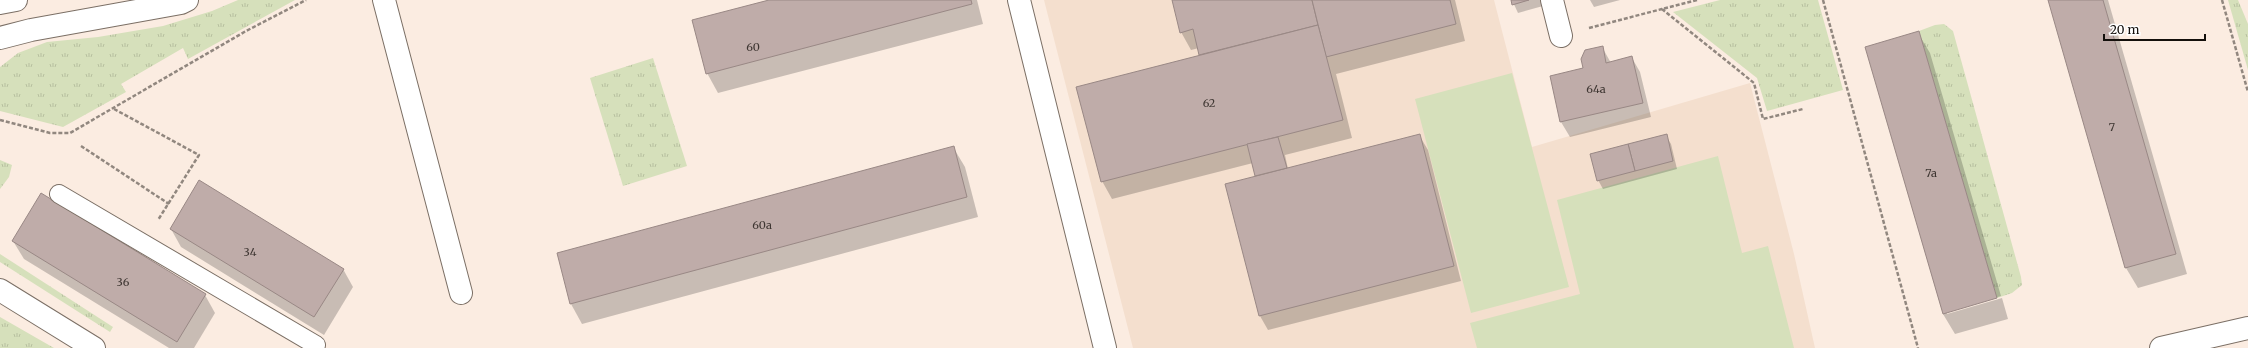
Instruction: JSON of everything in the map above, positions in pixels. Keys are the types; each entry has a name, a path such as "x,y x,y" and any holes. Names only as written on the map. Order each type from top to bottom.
{"street":[{"path":"0,3 16,0"},
{"path":"0,38 31,30 181,3 186,0"},
{"path":"384,0 461,294"},
{"path":"1019,0 1105,348"},
{"path":"1552,0 1561,36"},
{"path":"0,290 94,348"},
{"path":"2160,348 2248,328"}],"lane":[{"path":"59,194 316,346"}],"path":[{"path":"0,120 50,133 70,133 114,109 246,31 306,0"},
{"path":"1561,36 1697,0"},
{"path":"1823,0 1918,348"},
{"path":"2222,0 2248,92"},
{"path":"1662,9 1754,83 1763,119 1803,108"},
{"path":"114,109 199,155 144,244"},
{"path":"81,146 169,204"}],"shaded area":[{"path":"1044,0 1494,0 1532,147 1750,83 1794,254 1815,348 1133,348"}],"green space":[{"path":"238,0 295,0 188,59 183,48 121,84 126,92 63,127 0,111 0,67 18,53 47,42 98,37 163,26 212,11"},
{"path":"1720,0 1818,0 1843,90 1767,111 1757,78 1673,12"},
{"path":"2228,0 2238,0 2248,24 2248,70"},
{"path":"1944,24 1953,31 2021,277 2022,285 2012,293 1997,298 1919,31 1935,25"},
{"path":"653,58 687,166 623,186 590,78"},
{"path":"1512,73 1569,287 1471,313 1415,99"},
{"path":"1718,156 1742,253 1768,246 1794,348 1477,348 1470,323 1580,294 1557,200"},
{"path":"0,160 12,165 9,177 0,189"},
{"path":"0,254 113,327 110,332 0,262"},
{"path":"0,317 54,348 0,348"}],"building":[{"path":"769,0 971,0 972,4 706,74 692,20"},
{"path":"1172,0 1312,0 1318,25 1199,55 1193,29 1180,33"},
{"path":"1312,0 1450,0 1456,24 1326,57"},
{"path":"1511,0 1529,0 1512,5"},
{"path":"2048,0 2103,0 2176,254 2125,268"},
{"path":"1318,25 1343,120 1101,182 1076,87"},
{"path":"1919,31 1997,298 1943,314 1865,47"},
{"path":"1603,46 1606,63 1632,56 1643,103 1560,122 1550,76 1583,68 1581,59 1585,50"},
{"path":"1420,134 1454,266 1259,316 1225,184"},
{"path":"1667,134 1673,161 1635,171 1628,144"},
{"path":"1278,137 1287,168 1255,176 1247,144"},
{"path":"1628,144 1635,171 1597,181 1590,154"},
{"path":"954,146 967,197 570,304 557,253"},
{"path":"199,180 344,269 314,317 170,229"},
{"path":"41,193 206,294 177,342 12,241"}]}
